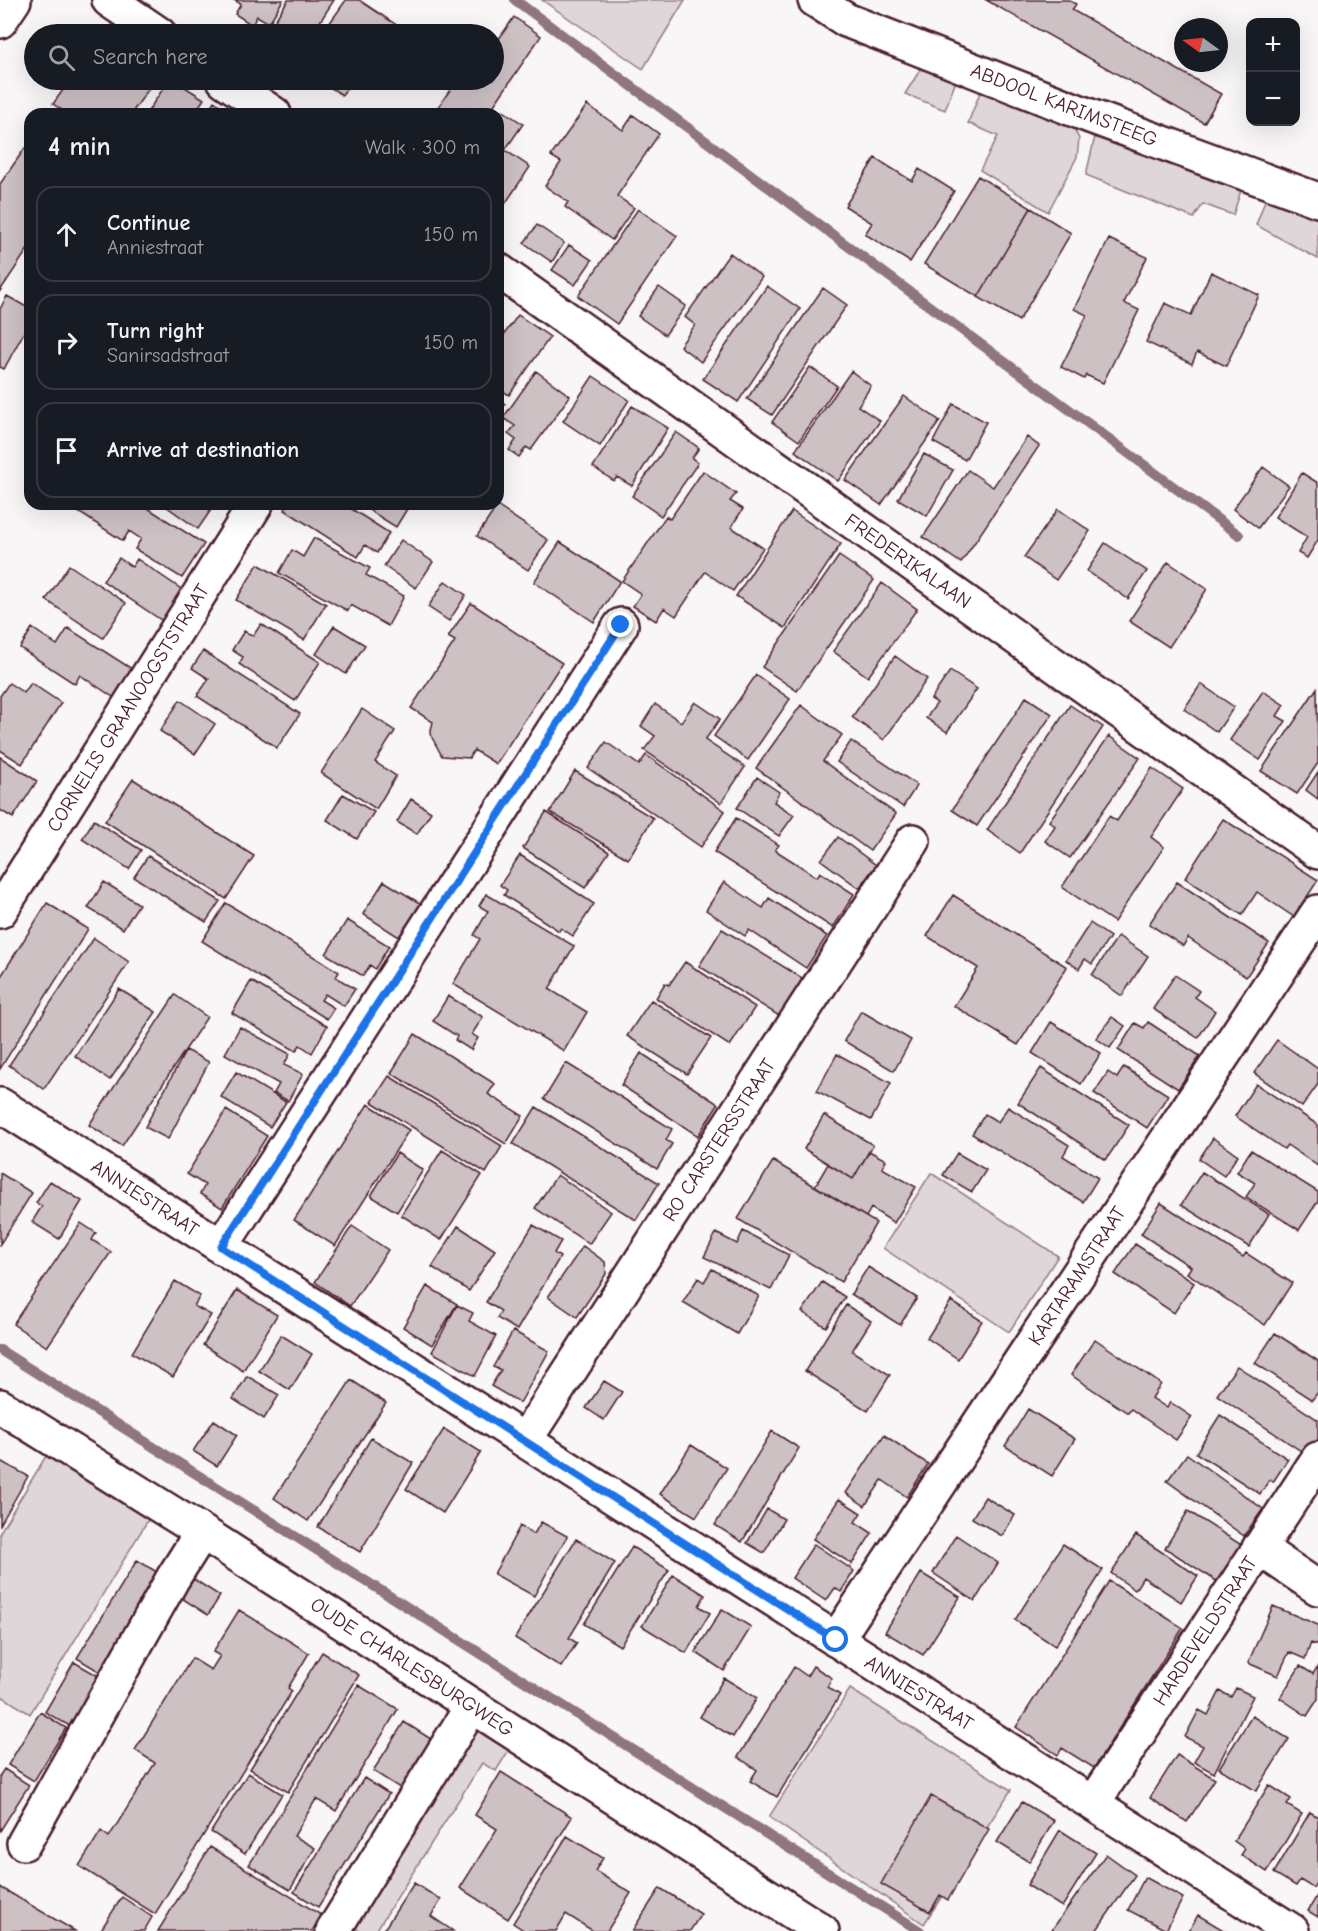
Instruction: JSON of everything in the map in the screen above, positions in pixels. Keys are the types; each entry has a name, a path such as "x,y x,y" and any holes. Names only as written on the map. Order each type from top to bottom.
{"street":[{"path":"0,21 14,0"},
{"path":"109,0 144,24"},
{"name":"ABDOOL KARIMSTEEG","path":"815,0 846,20 1090,116 1318,200"},
{"path":"239,90 265,108"},
{"name":"FREDERIKALAAN","path":"504,274 1318,852"},
{"name":"CORNELIS GRAANOOGSTSTRAAT","path":"0,911 252,510"},
{"path":"221,1247 621,625"},
{"name":"RO CARSTERSSTRAAT","path":"525,1440 913,841"},
{"name":"KARTARAMSTRAAT","path":"836,1640 1318,912"},
{"name":"ANNIESTRAAT","path":"0,1105 1292,1931"},
{"name":"OUDE CHARLESBURGWEG","path":"0,1406 202,1532 822,1931"},
{"name":"HARDEVELDSTRAAT","path":"1093,1803 1318,1459"},
{"path":"24,1843 173,1578 202,1532"},
{"path":"1258,1548 1318,1588"},
{"path":"333,1931 472,1706"}],"shaded area":[{"path":"542,0 685,0 643,69"},
{"path":"925,62 959,73 945,110 905,94"},
{"path":"983,85 1072,124 1079,139 1077,157 1048,212 980,170 998,136 968,123"},
{"path":"1096,132 1244,181 1233,215 1203,204 1194,218 1086,175"},
{"path":"1269,190 1318,208 1318,259 1256,225"},
{"path":"931,1173 1058,1256 1009,1332 883,1248"},
{"path":"49,1451 151,1515 30,1714 0,1695 0,1532"},
{"path":"850,1689 1011,1790 924,1924 769,1817"},
{"path":"475,1729 509,1750 496,1771 482,1763 376,1931 360,1931 350,1924"}],"building":[{"path":"234,0 283,0 269,23 257,16 250,24 235,14 241,4"},
{"path":"288,0 334,0 318,24 272,24"},
{"path":"346,0 359,0 395,24 329,24"},
{"path":"986,0 1068,0 1076,4 1072,10 1174,68 1174,72 1182,72 1221,94 1204,123"},
{"path":"514,17 541,36 492,108 437,108 450,90 504,90 504,32"},
{"path":"63,90 148,90 135,108 59,108 53,104"},
{"path":"162,90 190,90 204,99 198,108 150,108"},
{"path":"334,90 346,90 342,95"},
{"path":"214,101 224,108 210,108"},
{"path":"587,105 623,130 633,115 659,134 617,196 634,208 612,240 565,207 568,202 545,186 561,162 551,156"},
{"path":"504,111 523,124 505,150 530,167 504,206"},
{"path":"24,149 24,255 0,291 0,184"},
{"path":"875,158 912,181 919,169 954,191 910,262 865,234 872,223 845,206"},
{"path":"978,176 1031,208 978,297 924,264"},
{"path":"1031,208 1071,233 1019,321 978,297"},
{"path":"638,209 677,236 617,324 578,296"},
{"path":"537,225 564,243 552,262 524,243"},
{"path":"1109,239 1147,257 1124,303 1139,310 1103,383 1086,375 1084,379 1061,367 1087,315 1074,309"},
{"path":"569,245 592,260 575,285 552,270"},
{"path":"730,253 762,277 701,362 680,346 695,325 685,317"},
{"path":"1211,272 1259,295 1226,366 1197,352 1192,364 1146,342 1165,303 1191,315"},
{"path":"767,286 800,309 738,402 703,379"},
{"path":"659,287 686,306 665,335 638,316"},
{"path":"823,288 847,305 772,415 747,399"},
{"path":"7,296 24,306 24,332 4,369 0,367 0,309"},
{"path":"518,315 550,337 509,395 504,392 504,335"},
{"path":"810,367 837,386 799,441 772,422"},
{"path":"536,371 570,396 531,450 526,447 519,457 509,450 516,440 508,434 515,426 504,417"},
{"path":"851,371 871,386 858,406 880,421 838,481 795,451"},
{"path":"593,376 629,400 600,446 563,421"},
{"path":"904,396 940,421 881,505 845,480"},
{"path":"953,404 986,422 965,460 933,442"},
{"path":"632,406 668,428 632,486 617,477 614,481 593,467"},
{"path":"676,432 699,448 692,458 698,463 661,516 632,496"},
{"path":"1027,437 1039,446 961,563 923,537 968,470 993,487"},
{"path":"924,454 953,470 927,516 898,499"},
{"path":"1263,467 1289,486 1258,528 1233,509"},
{"path":"703,471 736,494 730,501 743,509 731,527 763,548 733,591 705,572 676,616 664,608 656,621 633,606 641,594 622,581 666,516 670,519"},
{"path":"1302,473 1318,483 1318,540 1307,558 1298,553 1307,537 1275,517"},
{"path":"1058,509 1090,531 1056,580 1024,557"},
{"path":"75,510 151,510 204,544 182,578 135,549 141,539 129,531 123,541"},
{"path":"171,510 211,510 198,529"},
{"path":"285,510 353,510 389,533 377,553 365,545 358,557"},
{"path":"369,510 406,510 396,527"},
{"path":"494,510 503,510 548,540 528,570 477,536"},
{"path":"792,511 841,544 785,628 736,596"},
{"path":"314,538 370,568 366,575 404,596 388,626 351,605 348,611 279,573 292,550 303,557"},
{"path":"401,540 433,562 416,588 384,566"},
{"path":"560,542 620,581 594,622 534,582"},
{"path":"1105,543 1147,571 1128,599 1087,571"},
{"path":"839,556 874,580 797,691 762,667"},
{"path":"119,558 132,567 137,559 187,593 167,624 103,581"},
{"path":"1168,562 1207,589 1169,647 1129,621"},
{"path":"258,564 326,604 304,640 236,600"},
{"path":"69,565 126,603 103,638 46,600"},
{"path":"445,581 466,595 449,621 428,607"},
{"path":"882,583 917,609 868,677 833,651"},
{"path":"471,603 562,663 496,764 474,750 469,758 442,756 430,734 433,722 411,708 455,641 448,637"},
{"path":"261,624 320,662 295,701 239,664 243,657 232,650 244,631 253,636"},
{"path":"334,626 365,645 346,674 316,654"},
{"path":"32,628 57,645 68,628 135,671 116,699 80,675 75,684 20,648"},
{"path":"203,651 300,714 277,748 197,696 209,679 192,668"},
{"path":"895,656 927,679 884,740 852,717"},
{"path":"950,671 977,689 947,732 926,718 937,703 931,699"},
{"path":"756,675 790,699 748,760 714,736"},
{"path":"9,683 24,693 31,683 61,703 22,764 0,750 0,696"},
{"path":"1201,684 1234,707 1217,732 1184,709"},
{"path":"1317,688 1318,763 1297,794 1261,771"},
{"path":"1263,691 1284,705 1277,716 1286,721 1260,760 1230,740"},
{"path":"1026,697 1052,714 977,826 952,810"},
{"path":"180,700 215,724 195,754 160,731"},
{"path":"695,702 720,719 705,740 745,767 721,803 644,750 655,736 641,726 655,704 681,722"},
{"path":"801,705 842,735 823,761 896,814 870,851 756,768"},
{"path":"1070,705 1103,727 1020,853 987,830"},
{"path":"362,709 395,731 375,762 396,776 376,809 321,773"},
{"path":"1109,736 1140,758 1070,858 1045,841 1055,826 1049,821"},
{"path":"851,741 917,785 903,807 837,762"},
{"path":"606,742 639,765 646,755 725,811 701,847 588,768"},
{"path":"0,757 37,781 13,818 0,810"},
{"path":"1152,768 1183,789 1151,837 1164,847 1114,922 1062,887 1109,816 1117,821"},
{"path":"575,771 653,818 628,859 550,812"},
{"path":"1318,772 1318,799 1306,790"},
{"path":"757,777 779,792 774,802 794,815 779,836 737,808"},
{"path":"133,779 254,856 226,899 105,821"},
{"path":"343,794 374,812 357,839 327,820"},
{"path":"411,799 431,812 417,834 397,822"},
{"path":"546,812 609,852 585,888 523,848"},
{"path":"736,818 779,845 775,850 817,877 820,872 854,894 833,928 714,852"},
{"path":"1223,819 1318,880 1294,917 1257,892 1242,915 1185,878"},
{"path":"94,820 141,850 129,869 82,839"},
{"path":"838,837 876,865 859,888 821,860"},
{"path":"520,855 594,904 573,936 561,928 559,931 504,895 507,890 500,885"},
{"path":"148,856 220,901 206,922 134,877"},
{"path":"384,881 426,907 411,929 406,926 399,937 363,914"},
{"path":"104,882 139,904 123,929 88,908"},
{"path":"724,882 763,908 769,898 827,936 806,968 749,930 745,936 706,910"},
{"path":"1177,882 1269,943 1246,977 1188,938 1183,946 1149,924"},
{"path":"486,894 574,946 549,989 587,1012 564,1051 453,984 480,939 474,935 488,911 479,906"},
{"path":"953,895 1067,967 1018,1045 954,1006 978,968 927,936"},
{"path":"47,903 88,929 0,1069 0,978"},
{"path":"226,903 339,972 336,977 355,989 344,1006 325,994 321,1000 334,1008 327,1019 202,941"},
{"path":"347,920 389,946 375,969 370,965 363,976 326,954"},
{"path":"1090,923 1110,937 1092,964 1085,959 1079,969 1066,960"},
{"path":"722,929 807,981 784,1019 699,966"},
{"path":"1118,936 1148,956 1122,996 1092,975"},
{"path":"94,938 129,962 44,1089 9,1065"},
{"path":"685,962 755,1007 730,1046 656,998 665,983 669,985"},
{"path":"1175,975 1199,991 1195,997 1215,1011 1198,1038 1153,1009"},
{"path":"251,981 327,1026 312,1053 300,1045 296,1051 232,1013"},
{"path":"119,989 156,1012 110,1080 75,1056"},
{"path":"175,995 207,1017 122,1146 89,1125"},
{"path":"448,996 483,1017 472,1034 478,1038 471,1050 455,1040 457,1036 433,1021"},
{"path":"651,1000 711,1038 687,1074 627,1036"},
{"path":"861,1011 911,1040 894,1071 844,1041"},
{"path":"1112,1017 1125,1026 1110,1048 1096,1038"},
{"path":"1051,1022 1101,1053 1081,1084 1032,1053"},
{"path":"1148,1022 1200,1056 1178,1089 1118,1050 1135,1023 1144,1028"},
{"path":"240,1027 290,1054 284,1065 303,1074 288,1101 274,1093 279,1084 225,1054"},
{"path":"415,1034 495,1084 488,1094 523,1116 506,1144 391,1073"},
{"path":"1277,1040 1318,1069 1318,1084 1302,1107 1254,1073"},
{"path":"186,1050 209,1062 168,1139 145,1127"},
{"path":"641,1053 718,1104 698,1136 621,1085"},
{"path":"837,1054 891,1083 871,1120 817,1091"},
{"path":"566,1063 672,1129 666,1140 672,1144 657,1169 544,1099"},
{"path":"1124,1067 1168,1095 1147,1128 1094,1093 1108,1072 1117,1078"},
{"path":"1041,1068 1129,1125 1106,1160 1018,1103"},
{"path":"236,1072 286,1102 270,1127 221,1097"},
{"path":"389,1076 502,1146 486,1173 372,1102"},
{"path":"1256,1084 1318,1125 1318,1166 1287,1145 1284,1149 1235,1116"},
{"path":"368,1104 409,1130 335,1246 294,1220"},
{"path":"536,1107 659,1183 636,1220 513,1144"},
{"path":"1008,1107 1069,1145 1063,1156 1098,1178 1083,1202 972,1134 985,1114 998,1122"},
{"path":"226,1110 267,1136 222,1208 200,1194 205,1185 187,1174"},
{"path":"824,1115 873,1145 853,1179 804,1149"},
{"path":"1213,1138 1238,1155 1224,1176 1199,1159"},
{"path":"442,1150 482,1175 441,1240 401,1215"},
{"path":"1251,1150 1318,1192 1318,1201 1299,1230 1246,1197 1255,1183 1237,1172"},
{"path":"869,1151 886,1160 882,1168 916,1187 894,1223 871,1208 866,1217 815,1186 828,1164 853,1179"},
{"path":"397,1153 423,1170 397,1212 371,1196"},
{"path":"957,1153 986,1170 972,1192 943,1175"},
{"path":"773,1161 876,1223 841,1282 738,1219"},
{"path":"1202,1172 1269,1214 1249,1247 1181,1205"},
{"path":"0,1173 32,1193 0,1244"},
{"path":"557,1175 611,1212 589,1244 535,1208"},
{"path":"50,1181 82,1201 59,1239 32,1222 42,1206 36,1203"},
{"path":"1161,1203 1243,1257 1246,1253 1292,1283 1265,1325 1187,1273 1191,1267 1141,1234"},
{"path":"81,1223 96,1233 92,1240 111,1252 47,1347 13,1324"},
{"path":"533,1225 561,1241 554,1253 560,1257 517,1330 497,1318 501,1311 486,1302"},
{"path":"352,1226 388,1250 350,1306 315,1282"},
{"path":"458,1226 495,1250 469,1291 432,1267"},
{"path":"743,1231 789,1255 771,1290 704,1257 716,1233 737,1244"},
{"path":"1135,1244 1194,1283 1174,1313 1115,1274"},
{"path":"583,1246 605,1262 606,1274 577,1317 548,1297"},
{"path":"868,1267 917,1298 900,1325 851,1294"},
{"path":"712,1269 759,1296 737,1334 683,1302 698,1278 704,1282"},
{"path":"175,1281 200,1296 194,1306 211,1315 173,1377 132,1353"},
{"path":"822,1282 845,1297 826,1327 802,1312"},
{"path":"427,1286 457,1304 432,1345 403,1327"},
{"path":"237,1290 277,1315 243,1371 203,1345"},
{"path":"951,1301 982,1321 958,1359 927,1338"},
{"path":"457,1305 473,1313 469,1321 496,1336 475,1376 432,1352"},
{"path":"846,1305 871,1321 852,1351 890,1375 868,1411 805,1371"},
{"path":"513,1331 549,1351 520,1403 491,1386 501,1370 493,1367"},
{"path":"1275,1333 1318,1361 1318,1392 1312,1400 1255,1363"},
{"path":"281,1335 312,1354 290,1390 259,1371"},
{"path":"1095,1339 1161,1384 1152,1398 1167,1408 1170,1402 1192,1417 1176,1440 1131,1409 1128,1413 1071,1375"},
{"path":"1237,1366 1318,1420 1318,1439 1307,1455 1217,1395"},
{"path":"247,1376 279,1395 264,1419 233,1399"},
{"path":"351,1380 386,1403 308,1521 274,1498"},
{"path":"604,1381 622,1392 604,1420 586,1408"},
{"path":"1028,1409 1075,1439 1052,1476 1005,1446"},
{"path":"1220,1415 1288,1459 1273,1482 1270,1479 1260,1494 1196,1453"},
{"path":"214,1420 237,1435 217,1466 193,1451"},
{"path":"444,1429 481,1452 443,1513 406,1489"},
{"path":"772,1431 799,1448 742,1542 715,1525"},
{"path":"884,1435 928,1464 907,1497 882,1480 865,1506 846,1493"},
{"path":"371,1438 413,1463 360,1552 318,1527"},
{"path":"691,1445 727,1468 696,1517 660,1494"},
{"path":"1187,1454 1263,1509 1244,1536 1167,1481"},
{"path":"0,1461 28,1476 0,1525"},
{"path":"985,1497 1015,1515 1002,1536 972,1518"},
{"path":"839,1499 861,1513 855,1522 872,1533 852,1564 813,1539"},
{"path":"767,1509 784,1519 764,1553 747,1543"},
{"path":"1188,1511 1243,1546 1224,1586 1165,1548"},
{"path":"541,1522 567,1536 534,1596 494,1574 520,1526 534,1534"},
{"path":"956,1535 998,1563 975,1601 933,1573"},
{"path":"1136,1535 1198,1576 1181,1602 1143,1577 1135,1590 1111,1573"},
{"path":"576,1539 615,1563 569,1638 577,1643 561,1667 515,1638"},
{"path":"814,1544 854,1571 841,1592 835,1588 826,1601 792,1578"},
{"path":"1063,1544 1103,1570 1055,1646 1015,1620"},
{"path":"632,1547 669,1570 620,1646 584,1624"},
{"path":"137,1560 170,1580 110,1678 77,1658"},
{"path":"921,1573 960,1597 923,1655 885,1632"},
{"path":"673,1575 705,1595 699,1606 710,1613 686,1653 642,1626"},
{"path":"192,1578 220,1596 208,1615 180,1597"},
{"path":"1109,1581 1183,1628 1094,1768 1062,1748 1058,1755 1016,1727"},
{"path":"1273,1606 1318,1625 1318,1646 1311,1643 1305,1659 1289,1652 1278,1676 1248,1663"},
{"path":"722,1609 751,1627 724,1671 695,1652"},
{"path":"239,1610 309,1653 288,1688 292,1691 155,1914 79,1866 101,1831 109,1837 155,1763 135,1750 192,1658 211,1670 220,1656 213,1652"},
{"path":"322,1652 359,1675 288,1792 250,1769"},
{"path":"74,1662 104,1679 75,1729 45,1712"},
{"path":"813,1666 832,1678 827,1687 840,1695 777,1797 750,1781 757,1770 738,1757 794,1667 807,1676"},
{"path":"1300,1666 1313,1674 1318,1666 1318,1699 1307,1716 1280,1698"},
{"path":"724,1678 757,1698 733,1737 700,1717"},
{"path":"358,1685 398,1709 336,1811 316,1799 294,1836 315,1848 290,1890 249,1865"},
{"path":"1236,1688 1253,1696 1214,1773 1194,1762 1203,1746 1185,1737 1199,1710 1208,1715 1220,1691 1231,1697"},
{"path":"40,1712 66,1728 34,1781 8,1765"},
{"path":"1252,1716 1289,1739 1256,1791 1219,1768"},
{"path":"404,1722 434,1741 403,1790 373,1771"},
{"path":"1177,1755 1215,1779 1187,1822 1150,1798"},
{"path":"4,1769 29,1785 0,1831 0,1775"},
{"path":"501,1772 572,1817 508,1919 460,1888 497,1829 475,1815"},
{"path":"248,1773 282,1794 245,1854 211,1832"},
{"path":"364,1778 389,1794 318,1907 294,1892"},
{"path":"1269,1785 1291,1799 1287,1805 1302,1814 1267,1872 1241,1855 1245,1849 1234,1841"},
{"path":"931,1796 989,1829 948,1900 940,1895 930,1912 881,1884"},
{"path":"1022,1802 1054,1821 1029,1862 997,1842"},
{"path":"1310,1812 1318,1817 1318,1879 1313,1888 1300,1880 1296,1886 1274,1873"},
{"path":"1060,1830 1096,1853 1062,1907 1027,1885"},
{"path":"567,1836 603,1858 595,1871 631,1893 607,1931 593,1931 566,1914 556,1931 525,1931 513,1923"},
{"path":"210,1847 321,1915 312,1931 158,1931"},
{"path":"1106,1854 1135,1875 1096,1931 1051,1931"},
{"path":"1145,1877 1183,1898 1166,1930 1128,1910"},
{"path":"414,1883 441,1900 431,1916 453,1931 383,1931"},
{"path":"0,1887 75,1931 0,1931"},
{"path":"660,1888 701,1914 690,1931 632,1931"},
{"path":"1318,1894 1318,1917 1308,1911"},
{"path":"122,1897 152,1917 144,1931 100,1931"},
{"path":"1198,1915 1225,1931 1189,1931"}],"waterway":[{"path":"515,0 1239,535"},
{"path":"0,1350 920,1931"}],"route":[{"path":"621,625 221,1247 836,1640"}]}
